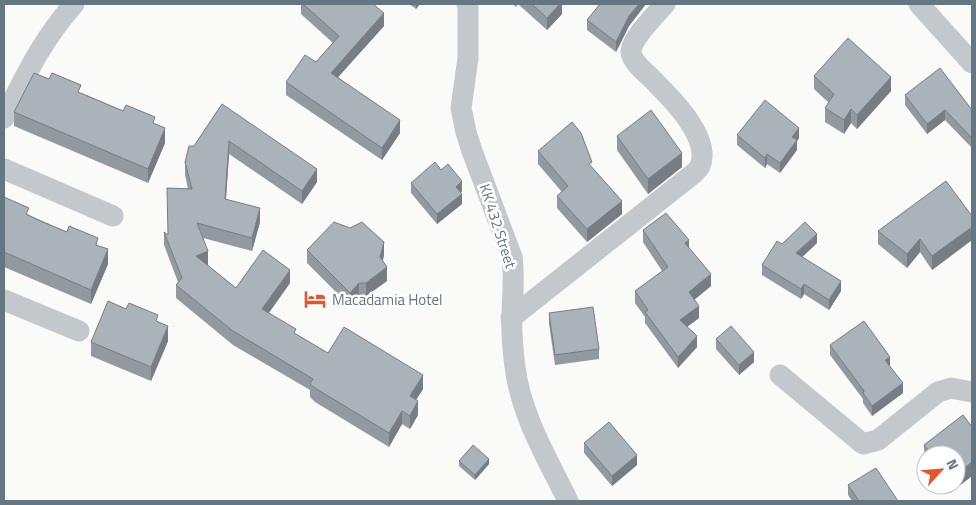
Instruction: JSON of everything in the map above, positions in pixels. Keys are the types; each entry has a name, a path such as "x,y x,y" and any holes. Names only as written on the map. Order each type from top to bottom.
{"street":[{"path":"4,118 40,47 57,23 74,4"},
{"name":"KK 432 Street","path":"467,4 468,58 461,108 472,151 512,257 514,275 512,318 515,368 523,402 533,428 568,501"},
{"path":"512,318 700,166 702,155 699,139 688,118 636,63 631,53 632,44 664,4"},
{"path":"919,4 972,63"},
{"path":"4,169 113,216"},
{"path":"4,300 80,331"},
{"path":"780,375 863,444 878,440 938,392 951,388 972,392"}],"building":[{"path":"303,4 373,4 384,13 331,73 400,120 382,148 286,82 305,55 316,62 339,36"},
{"path":"532,4 560,4 547,18"},
{"path":"600,4 639,4 629,16 616,42 587,20"},
{"path":"848,38 891,77 857,115 851,109 844,120 825,108 834,94 814,76"},
{"path":"940,68 972,110 972,138 945,110 927,124 905,95"},
{"path":"34,73 49,79 52,73 81,85 78,92 123,111 126,105 155,117 153,123 165,128 148,169 14,112"},
{"path":"765,100 799,128 792,137 797,140 780,163 767,154 765,158 737,135"},
{"path":"222,104 317,169 302,191 229,141 225,199 260,208 252,238 197,223 208,251 196,256 236,288 263,250 290,270 262,309 296,329 294,333 328,353 344,327 423,375 410,396 418,401 410,416 402,411 389,433 315,388 310,384 313,379 233,331 176,285 182,278 164,232 168,235 167,188 192,189 185,162 189,146 194,146"},
{"path":"651,110 682,153 648,179 617,136"},
{"path":"572,122 581,133 592,162 589,164 622,201 587,229 557,196 568,186 538,151"},
{"path":"435,162 441,170 448,164 462,181 456,187 462,194 437,214 411,183"},
{"path":"946,181 972,216 972,227 932,256 920,239 907,254 878,231"},
{"path":"4,197 29,208 26,214 38,220 67,232 69,226 98,238 96,245 108,249 91,290 4,252"},
{"path":"666,213 689,240 685,243 711,274 689,292 699,306 680,320 697,336 678,357 645,312 648,310 635,291 668,267 643,230"},
{"path":"334,222 350,228 362,222 384,242 380,257 387,267 366,283 359,283 350,293 307,250"},
{"path":"805,222 817,234 796,253 841,281 829,300 804,284 801,289 762,265 777,241 782,244"},
{"path":"108,301 126,309 129,303 158,315 156,321 168,326 151,367 91,342"},
{"path":"593,307 599,349 555,355 549,313"},
{"path":"864,321 890,357 885,360 903,383 872,406 863,393 864,391 830,345"},
{"path":"731,326 754,352 739,365 716,339"},
{"path":"963,415 972,427 972,462 966,467 966,445 924,445"},
{"path":"609,422 637,455 612,476 584,443"},
{"path":"473,445 489,459 475,475 459,461"},
{"path":"876,468 898,501 859,501 848,485"}],"place":[{"name":"Macadamia Hotel","path":"315,299"}]}
